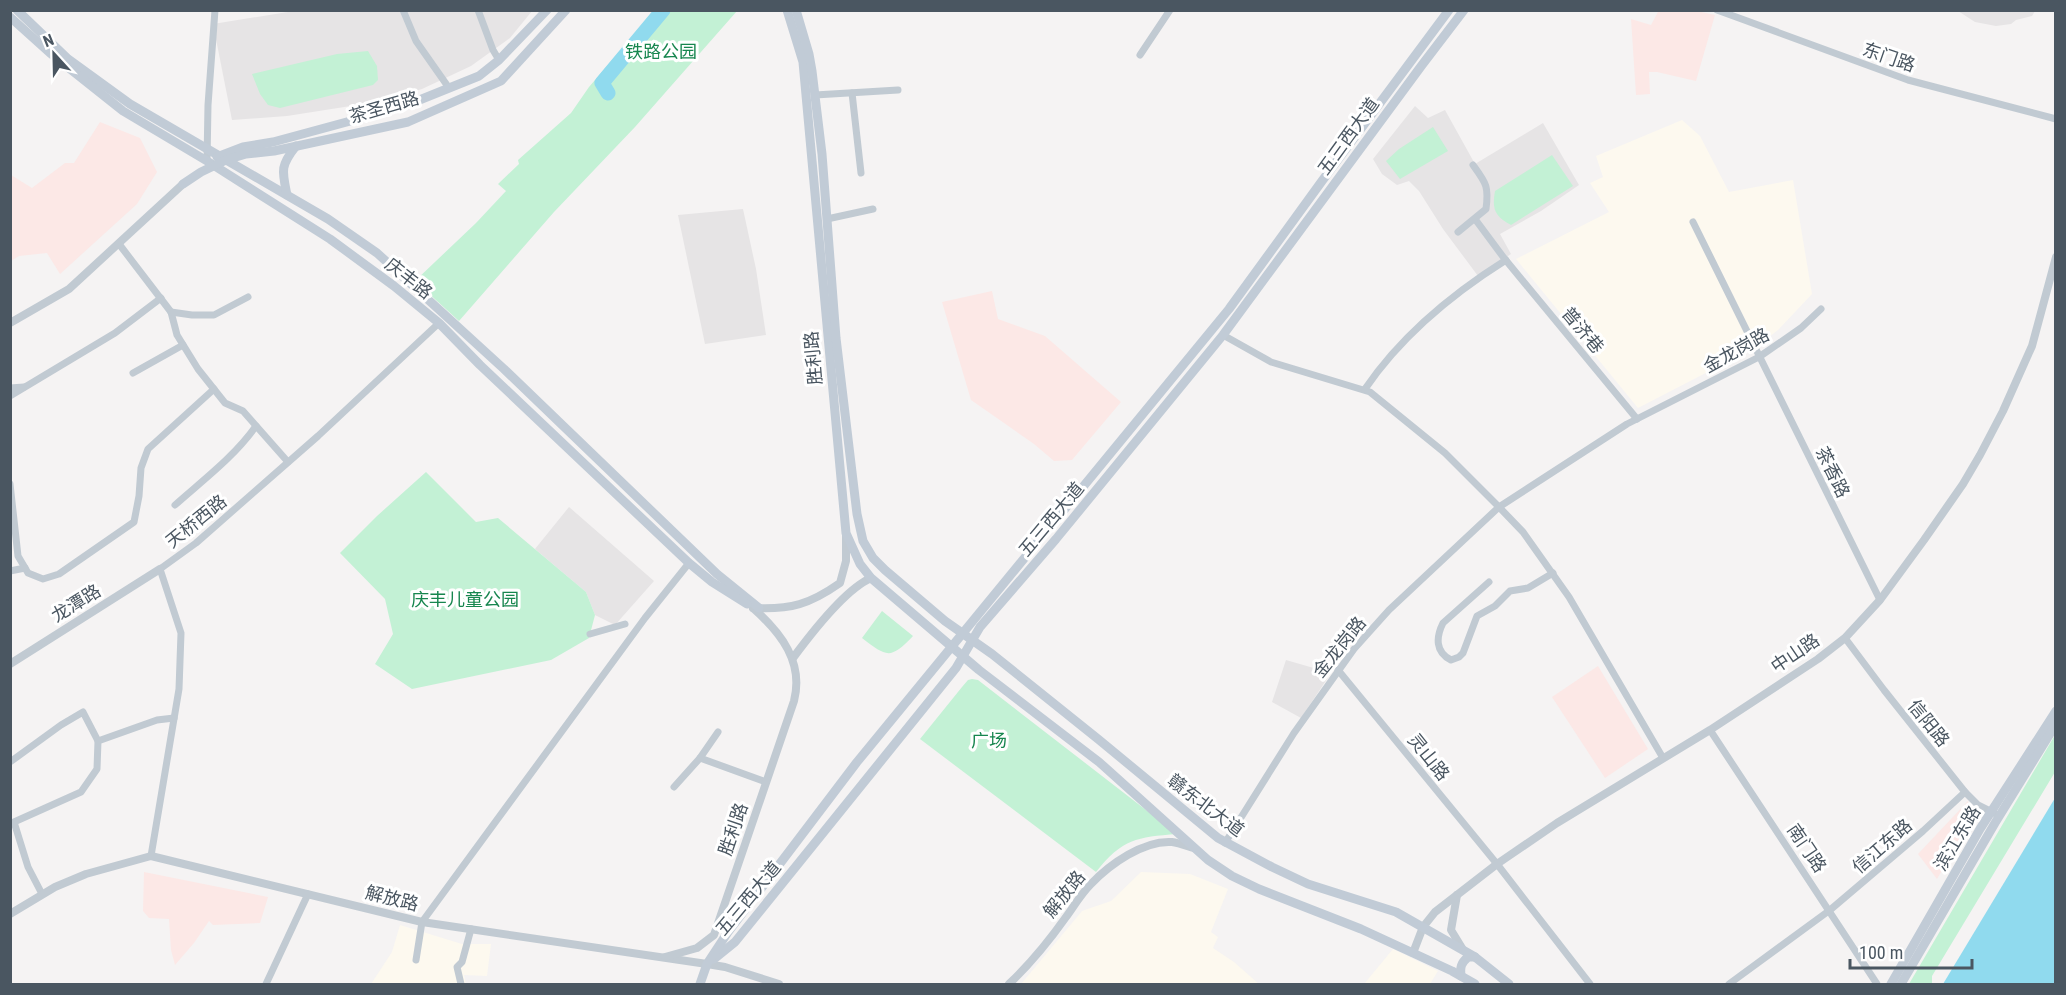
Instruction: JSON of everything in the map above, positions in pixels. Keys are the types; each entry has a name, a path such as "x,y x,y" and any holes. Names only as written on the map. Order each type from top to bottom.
{"main road":[{"path":"17,10 68,59 130,104 328,219 377,253 495,361 717,574 756,608"},
{"name":"茶圣西路","path":"183,184 197,167 223,158 243,147 273,142 402,107 479,76 499,60 547,10"},
{"name":"茶圣西路","path":"223,158 296,146 408,122 501,81 566,10"},
{"name":"胜利路","path":"787,10 804,62 846,533 860,564 872,578 963,656 1099,762 1208,860 1259,890 1361,929 1475,984"},
{"name":"胜利路","path":"796,10 809,54 815,95 843,407 857,514 863,541 873,558 885,570 972,641"},
{"name":"五三西大道","path":"707,964 728,932 857,762 1229,309 1449,10"},
{"name":"五三西大道","path":"707,964 735,942 871,776 956,668 980,627 1056,539 1223,334 1464,10"},
{"name":"庆丰路","path":"10,17 50,53 123,111 330,239 394,286 439,323 480,365 689,563 712,582 756,608"},
{"path":"286,195 282,173 284,161 296,146"},
{"name":"赣东北大道","path":"972,641 992,654 1225,843 1308,884 1396,912 1462,948 1509,984"},
{"name":"滨江东路","path":"1891,984 2055,711"},
{"name":"滨江东路","path":"1901,984 1995,814 2055,724"},
{"path":"1461,976 1460,968 1463,961 1468,957 1475,957"},
{"path":"700,984 707,964"}],"street":[{"path":"210,163 208,105 215,10"},
{"path":"403,10 416,41 449,88"},
{"path":"478,10 499,60"},
{"path":"1140,55 1170,10"},
{"name":"东门路","path":"1717,10 1908,80 2055,119"},
{"path":"815,95 898,90"},
{"path":"852,93 861,173"},
{"path":"1458,232 1486,209 1489,190 1473,165"},
{"name":"茶圣西路","path":"10,323 69,289 183,184"},
{"path":"827,219 873,209"},
{"name":"普济巷","path":"1475,219 1637,419"},
{"name":"茶香路","path":"1693,222 1880,600"},
{"path":"119,244 171,312 177,335 198,369 225,403 243,411 288,462"},
{"name":"中山路","path":"1413,953 1423,927 1435,912 1497,864 1557,823 1710,729 1818,659 1845,638 1880,600 1963,484 1998,420 2031,346 2055,257"},
{"path":"1365,389 1389,356 1412,334 1459,293 1506,260"},
{"path":"171,312 214,315 248,297"},
{"path":"10,396 115,333 161,298"},
{"name":"金龙岗路","path":"1225,843 1294,733 1338,670 1389,610 1499,507 1637,419 1760,357 1801,328 1821,309"},
{"name":"天桥西路","path":"151,856 179,689 181,633 160,569 196,543 288,462 439,323"},
{"path":"1223,334 1271,362 1306,371 1348,386 1365,389 1445,453 1523,532 1554,573 1662,758"},
{"path":"133,373 183,345"},
{"path":"11,388 27,387"},
{"path":"10,484 18,555 25,568 28,573 43,579 59,574 134,522 141,468 148,449 214,389"},
{"path":"175,505 221,465 246,440 256,426"},
{"path":"756,608 780,609 801,604 824,594 840,583 846,561 846,533"},
{"path":"416,960 422,922 645,618 689,563"},
{"path":"10,570 25,568"},
{"name":"龙潭路","path":"10,664 160,569"},
{"path":"1490,582 1443,623 1438,646 1441,653 1451,660 1463,653 1477,616 1495,606 1510,591 1528,588 1554,573"},
{"path":"793,658 817,627 860,583 872,578"},
{"name":"胜利路","path":"660,958 697,948 714,935 798,686 793,658 777,633 756,608"},
{"path":"590,634 625,624"},
{"name":"信阳路","path":"1845,638 1965,792 1978,805 1995,814"},
{"name":"灵山路","path":"1338,670 1497,864 1590,984"},
{"path":"10,762 60,725 83,712 98,741 98,769 81,792 12,823 28,867 42,894"},
{"path":"98,741 157,720 174,718"},
{"name":"南门路","path":"1710,729 1877,984"},
{"path":"674,786 700,758 718,732"},
{"path":"700,758 766,782"},
{"name":"信江东路","path":"1729,984 1830,910 1965,792"},
{"name":"解放路","path":"1009,984 1028,967 1082,894 1111,867 1140,849 1156,844 1172,842 1194,848"},
{"name":"解放路","path":"10,914 42,894 86,874 151,856 422,922 725,967 778,984"},
{"path":"266,984 309,894"},
{"path":"1458,895 1451,930 1462,948"},
{"path":"461,984 458,967 462,962 471,929"}],"shaded area":[{"path":"1659,10 1697,11 1715,15 1696,81 1649,72 1650,94 1636,95 1631,19 1651,25"},
{"path":"294,11 532,11 510,38 471,66 422,89 357,105 287,116 232,120 213,24"},
{"path":"1958,11 2035,11 2032,16 2016,20 2011,24 1996,26 1975,22"},
{"path":"1415,106 1428,118 1445,110 1475,164 1543,123 1579,185 1541,211 1500,234 1511,254 1478,276 1443,229 1419,191 1409,181 1397,185 1382,174 1373,159"},
{"path":"1682,120 1700,136 1729,192 1793,180 1812,294 1778,330 1756,347 1638,408 1516,259 1609,212 1590,183 1603,177 1596,156"},
{"path":"100,122 140,138 157,172 137,204 60,274 47,253 19,256 11,261 11,175 32,188 65,163 74,163"},
{"path":"743,209 756,269 766,335 705,344 678,215"},
{"path":"992,291 998,319 1045,336 1121,402 1072,460 1054,461 1034,444 971,400 942,302"},
{"path":"569,507 654,581 615,625 595,615 586,592 535,549"},
{"path":"1286,660 1331,673 1301,718 1272,702"},
{"path":"1598,666 1648,749 1605,778 1552,697"},
{"path":"1968,801 1971,821 1937,879 1918,854"},
{"path":"144,872 268,897 260,923 213,925 209,921 175,965 171,950 169,919 149,918 143,911"},
{"path":"1141,872 1190,874 1228,889 1211,932 1218,937 1213,948 1234,962 1259,984 1021,984 1082,911 1111,901"},
{"path":"400,925 462,944 491,944 487,976 464,975 466,984 371,984 392,952"},
{"path":"1393,949 1438,971 1430,984 1364,984"}],"green space":[{"name":"铁路公园","path":"655,10 737,11 635,127 554,212 459,321 415,281 506,191 498,184 519,164 518,160 571,113 589,87"},
{"path":"368,51 377,66 378,80 373,85 280,108 268,105 260,94 252,74 337,54"},
{"path":"1433,127 1448,151 1400,179 1386,161 1399,149"},
{"path":"1552,155 1573,186 1511,225 1498,215 1494,207 1495,191"},
{"name":"庆丰儿童公园","path":"426,472 476,522 498,518 586,592 595,615 589,638 551,660 412,689 375,664 393,634 385,599 340,553"},
{"path":"882,611 913,636 893,652 883,652 862,638"},
{"name":"广场","path":"968,680 978,680 1177,834 1131,842 1114,853 1096,872 920,739"},
{"path":"2055,735 2055,772 1932,976 1932,984 1909,984"}],"water":[{"path":"2055,798 2055,984 1943,984"}],"waterway":[{"path":"608,93 602,83 663,10"}]}
